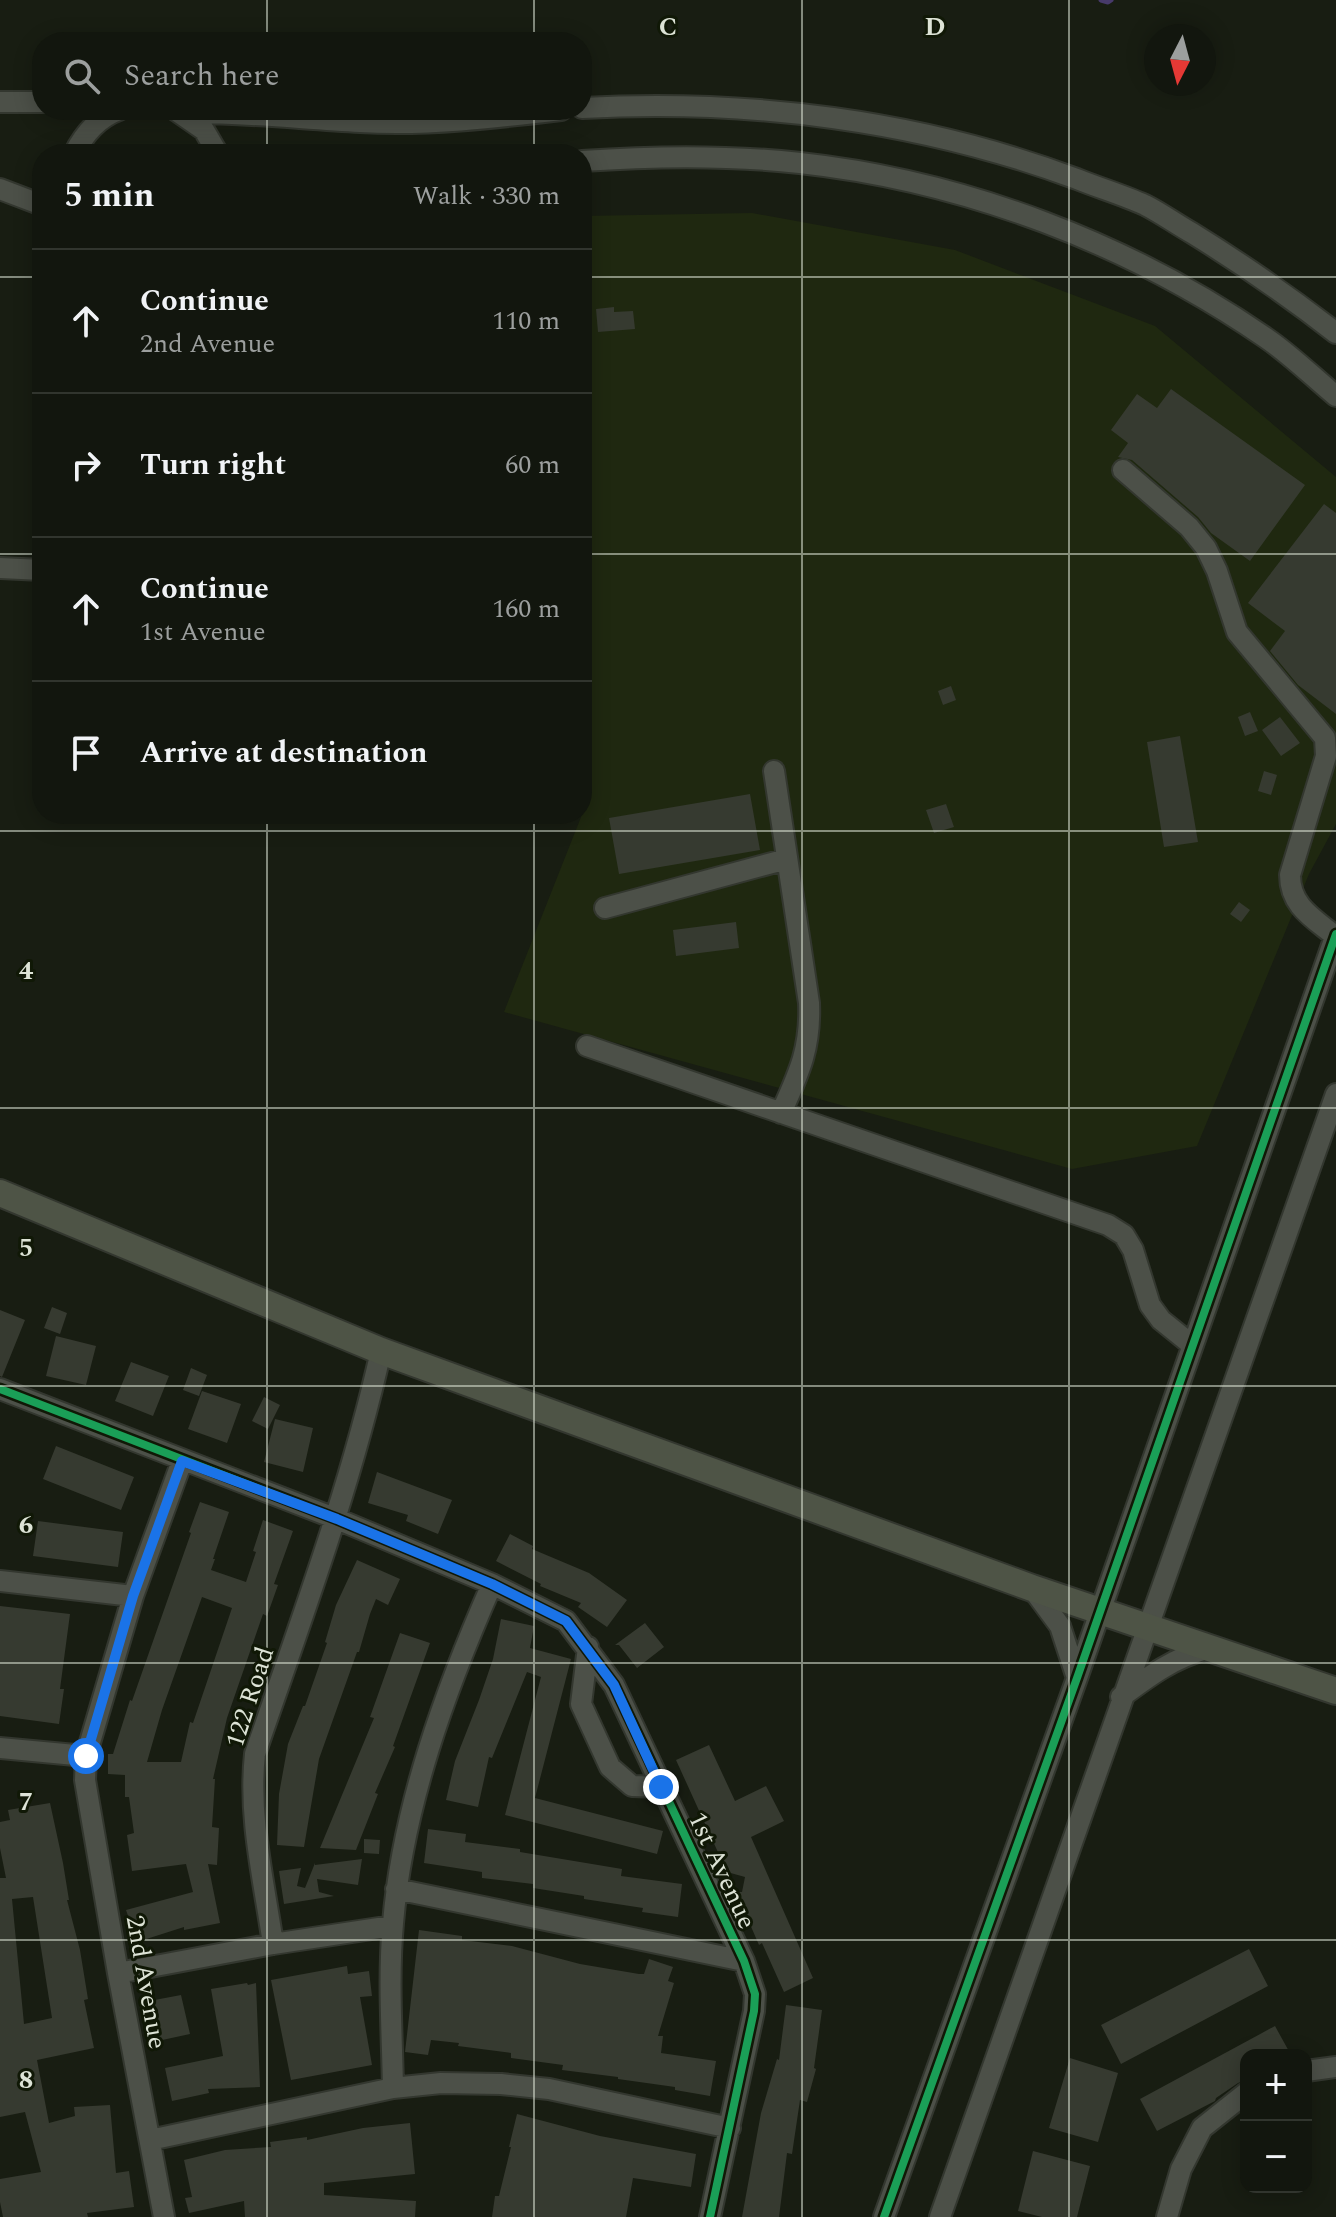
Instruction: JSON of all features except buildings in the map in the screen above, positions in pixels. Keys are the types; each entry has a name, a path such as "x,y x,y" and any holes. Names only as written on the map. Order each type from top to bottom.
{"main road":[{"path":"0,1193 381,1351 1032,1588 1336,1691"}],"street":[{"path":"0,102 32,102"},
{"path":"592,107 657,104 728,106 807,114 886,127 992,152 1144,205 1236,261 1336,333"},
{"path":"80,144 88,130 100,120"},
{"path":"190,120 204,130 212,144"},
{"path":"335,120 420,123 453,120"},
{"path":"592,160 657,157 800,163 878,176 955,194 1030,217 1093,242 1177,283 1268,339 1336,396"},
{"path":"0,189 32,201"},
{"path":"884,2217 1077,1678 1336,935 1300,906 1291,894 1290,884 1290,875 1326,756 1325,738 1237,632 1206,548 1189,527 1123,470"},
{"path":"0,568 32,570"},
{"path":"774,771 810,1026 803,1064 781,1113"},
{"path":"605,908 787,859"},
{"path":"587,1046 1108,1225 1124,1235 1133,1250 1150,1305 1161,1320 1192,1345"},
{"path":"940,2217 1336,1094"},
{"name":"122 Road","path":"273,1944 251,1784 255,1754 337,1519 381,1351"},
{"name":"1st Avenue","path":"0,1389 337,1519 492,1584 566,1621 614,1685 744,1961 755,1994 710,2217"},
{"name":"2nd Avenue","path":"164,2217 85,1780 86,1756 133,1596 182,1461"},
{"path":"0,1581 133,1596"},
{"path":"393,2088 392,1926 396,1889 421,1774 447,1694 492,1584"},
{"path":"1032,1588 1060,1626 1077,1678"},
{"path":"588,1647 581,1704 610,1767 632,1786 661,1787"},
{"path":"1121,1697 1160,1667 1209,1648"},
{"path":"0,1748 86,1756"},
{"path":"396,1889 744,1961"},
{"path":"118,1973 392,1926"},
{"path":"1312,2070 1336,2067"},
{"path":"150,2140 393,2088 441,2083 549,2089 730,2128"},
{"path":"1167,2217 1181,2169 1202,2128 1240,2098"}],"shaded area":[{"path":"752,213 955,250 1155,326 1336,477 1336,824 1309,874 1197,1146 1072,1169 504,1012 578,824 592,824 592,216"}],"waterway":[{"path":"1101,0 1111,0"}],"cycle path":[{"path":"884,2217 1077,1678 1336,934"},
{"path":"0,1389 337,1519 492,1584 566,1621 614,1685 744,1961 755,1994 710,2217"}],"route":[{"path":"86,1756 133,1596 182,1461 337,1519 492,1584 566,1621 614,1685 661,1787"}]}
